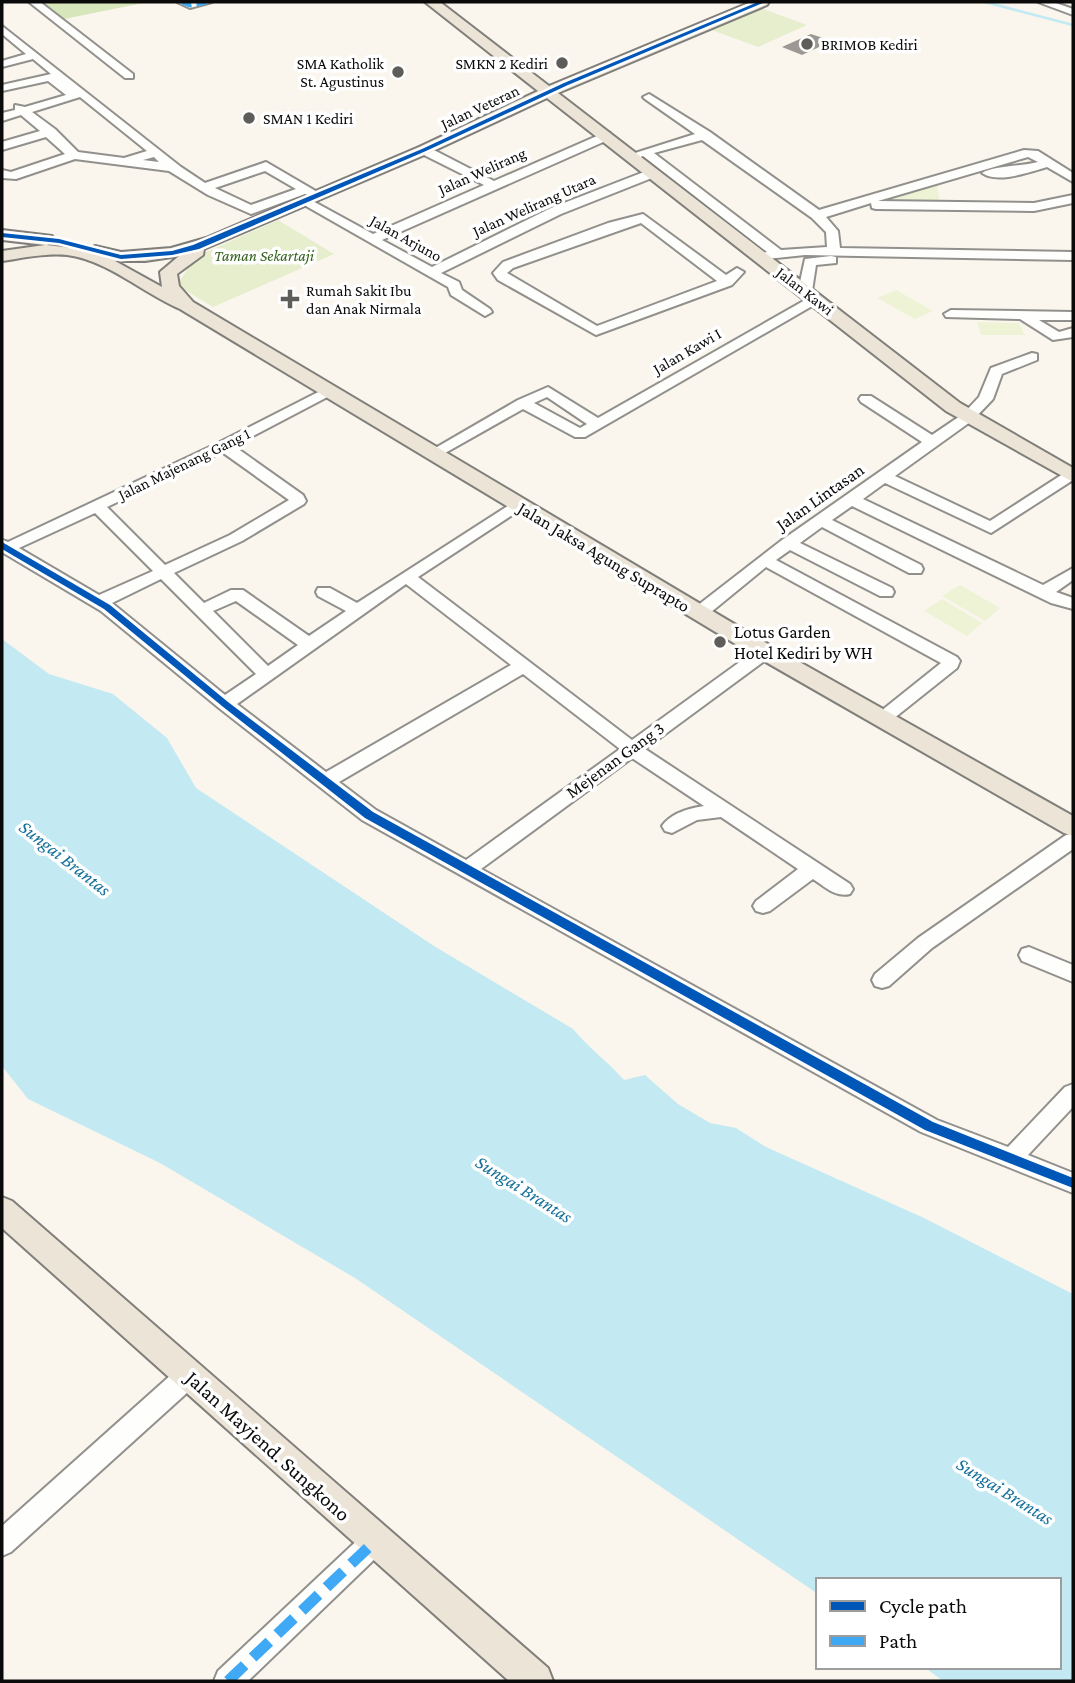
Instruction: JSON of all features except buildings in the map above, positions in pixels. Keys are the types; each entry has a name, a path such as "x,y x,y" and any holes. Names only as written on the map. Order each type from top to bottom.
{"main road":[{"name":"Jalan Kawi","path":"432,2 606,136 638,154 653,173 769,257 810,295 968,417 1072,475"},
{"name":"Jalan Veteran","path":"212,242 312,195 424,150 547,92 762,2"},
{"path":"3,244 59,241 121,257 167,260 171,265 168,285 186,305"},
{"path":"212,242 169,272 149,280 128,276 123,271 125,265 145,257 212,242"},
{"name":"Jalan Jaksa Agung Suprapto","path":"3,244 78,252 186,305 765,652 1073,827"},
{"name":"Jalan Mayjend. Sungkono","path":"2,1210 190,1374 374,1542 535,1681"}],"street":[{"path":"34,2 128,76"},
{"path":"182,2 190,5 207,2"},
{"path":"1043,2 1072,11"},
{"path":"5,35 35,55 156,152 170,167 206,187 251,210 312,195"},
{"path":"2,64 35,55"},
{"path":"2,77 48,66"},
{"path":"2,90 50,77 75,96 2,117"},
{"path":"2,90 74,155"},
{"path":"649,97 817,215 832,231 834,252"},
{"path":"2,146 51,132"},
{"path":"638,154 706,135"},
{"name":"Jalan Welirang","path":"373,239 606,136"},
{"path":"424,150 493,185"},
{"path":"125,162 156,152"},
{"path":"638,154 769,257"},
{"path":"2,174 12,176 74,155 170,167"},
{"path":"817,215 970,171 1017,171 1049,163 1073,178"},
{"name":"Jalan Arjuno","path":"206,187 266,166 373,239 454,285 456,292 485,312"},
{"name":"Jalan Welirang Utara","path":"432,272 556,211 653,173"},
{"path":"939,180 947,206"},
{"path":"855,204 1034,207 1073,199"},
{"path":"726,276 647,219 638,218 508,265 501,270 503,277 593,330 606,329 726,276 769,257 834,252 872,256 1073,262"},
{"path":"810,295 811,261 872,256 1073,256"},
{"name":"Jalan Kawi I","path":"523,403 579,435 810,295"},
{"path":"951,314 1073,316"},
{"path":"1024,316 1061,337 1073,332"},
{"name":"Jalan Lintasan","path":"699,613 788,543 968,417 986,399 996,370 1032,357"},
{"name":"Jalan Majenang Gang 1","path":"9,545 223,446 330,390"},
{"path":"432,454 548,391 597,424"},
{"path":"866,399 932,442"},
{"path":"99,602 236,538 298,501 298,498 223,446"},
{"path":"883,476 991,528 1072,475"},
{"path":"851,499 1073,604"},
{"path":"225,704 407,577 517,505"},
{"path":"97,506 267,675"},
{"path":"820,520 915,569"},
{"path":"788,543 886,592"},
{"path":"9,545 99,602 369,815 929,1126 1073,1183"},
{"path":"765,560 951,661 951,664 882,719"},
{"path":"1044,592 1073,573"},
{"path":"407,577 631,747 844,888"},
{"path":"324,592 359,611"},
{"path":"202,610 237,594 310,645"},
{"name":"Mejenan Gang 3","path":"467,869 765,652"},
{"path":"324,782 525,665"},
{"path":"672,826 693,814 726,810"},
{"path":"883,980 925,943 1073,840"},
{"path":"763,906 813,868"},
{"path":"1029,955 1073,974"},
{"path":"1011,1159 1073,1093"},
{"path":"2,1543 190,1374"},
{"path":"228,1681 374,1542"}],"green space":[{"path":"41,2 148,2 64,19"},
{"path":"758,7 807,25 758,47 709,29"},
{"path":"937,185 940,203 872,202"},
{"name":"Taman Sekartaji","path":"278,220 334,254 213,307 177,285 192,262 202,254"},
{"path":"896,290 933,311 915,319 877,298"},
{"path":"977,322 1019,323 1025,335 981,335"},
{"path":"960,585 1000,608 985,621 942,596"},
{"path":"942,599 982,623 967,636 924,611"}],"water":[{"name":"Sungai Brantas","path":"2,639 49,674 113,694 167,738 196,788 434,946 573,1029 624,1080 645,1075 678,1104 710,1123 736,1128 766,1147 924,1218 1073,1294 1073,1681 943,1681 927,1669 1061,1669 1061,1578 816,1578 816,1593 355,1278 160,1163 28,1099 2,1066"}],"waterway":[{"path":"985,2 1073,25"}],"marked path":[{"path":"182,2 190,5 207,2"},
{"path":"228,1681 374,1542"}],"cycle path":[{"path":"2,235 59,241 121,257 172,253 196,247 424,150 566,84 762,2"},
{"path":"2,545 107,607 225,704 369,815 929,1126 1073,1183"}],"place":[{"name":"BRIMOB Kediri","path":"807,44"},
{"name":"SMKN 2 Kediri","path":"562,63"},
{"name":"SMA Katholik St. Agustinus","path":"398,72"},
{"name":"SMAN 1 Kediri","path":"249,118"},
{"name":"Rumah Sakit Ibu dan Anak Nirmala","path":"290,299"},
{"name":"Lotus Garden Hotel Kediri by WH","path":"720,642"}]}
